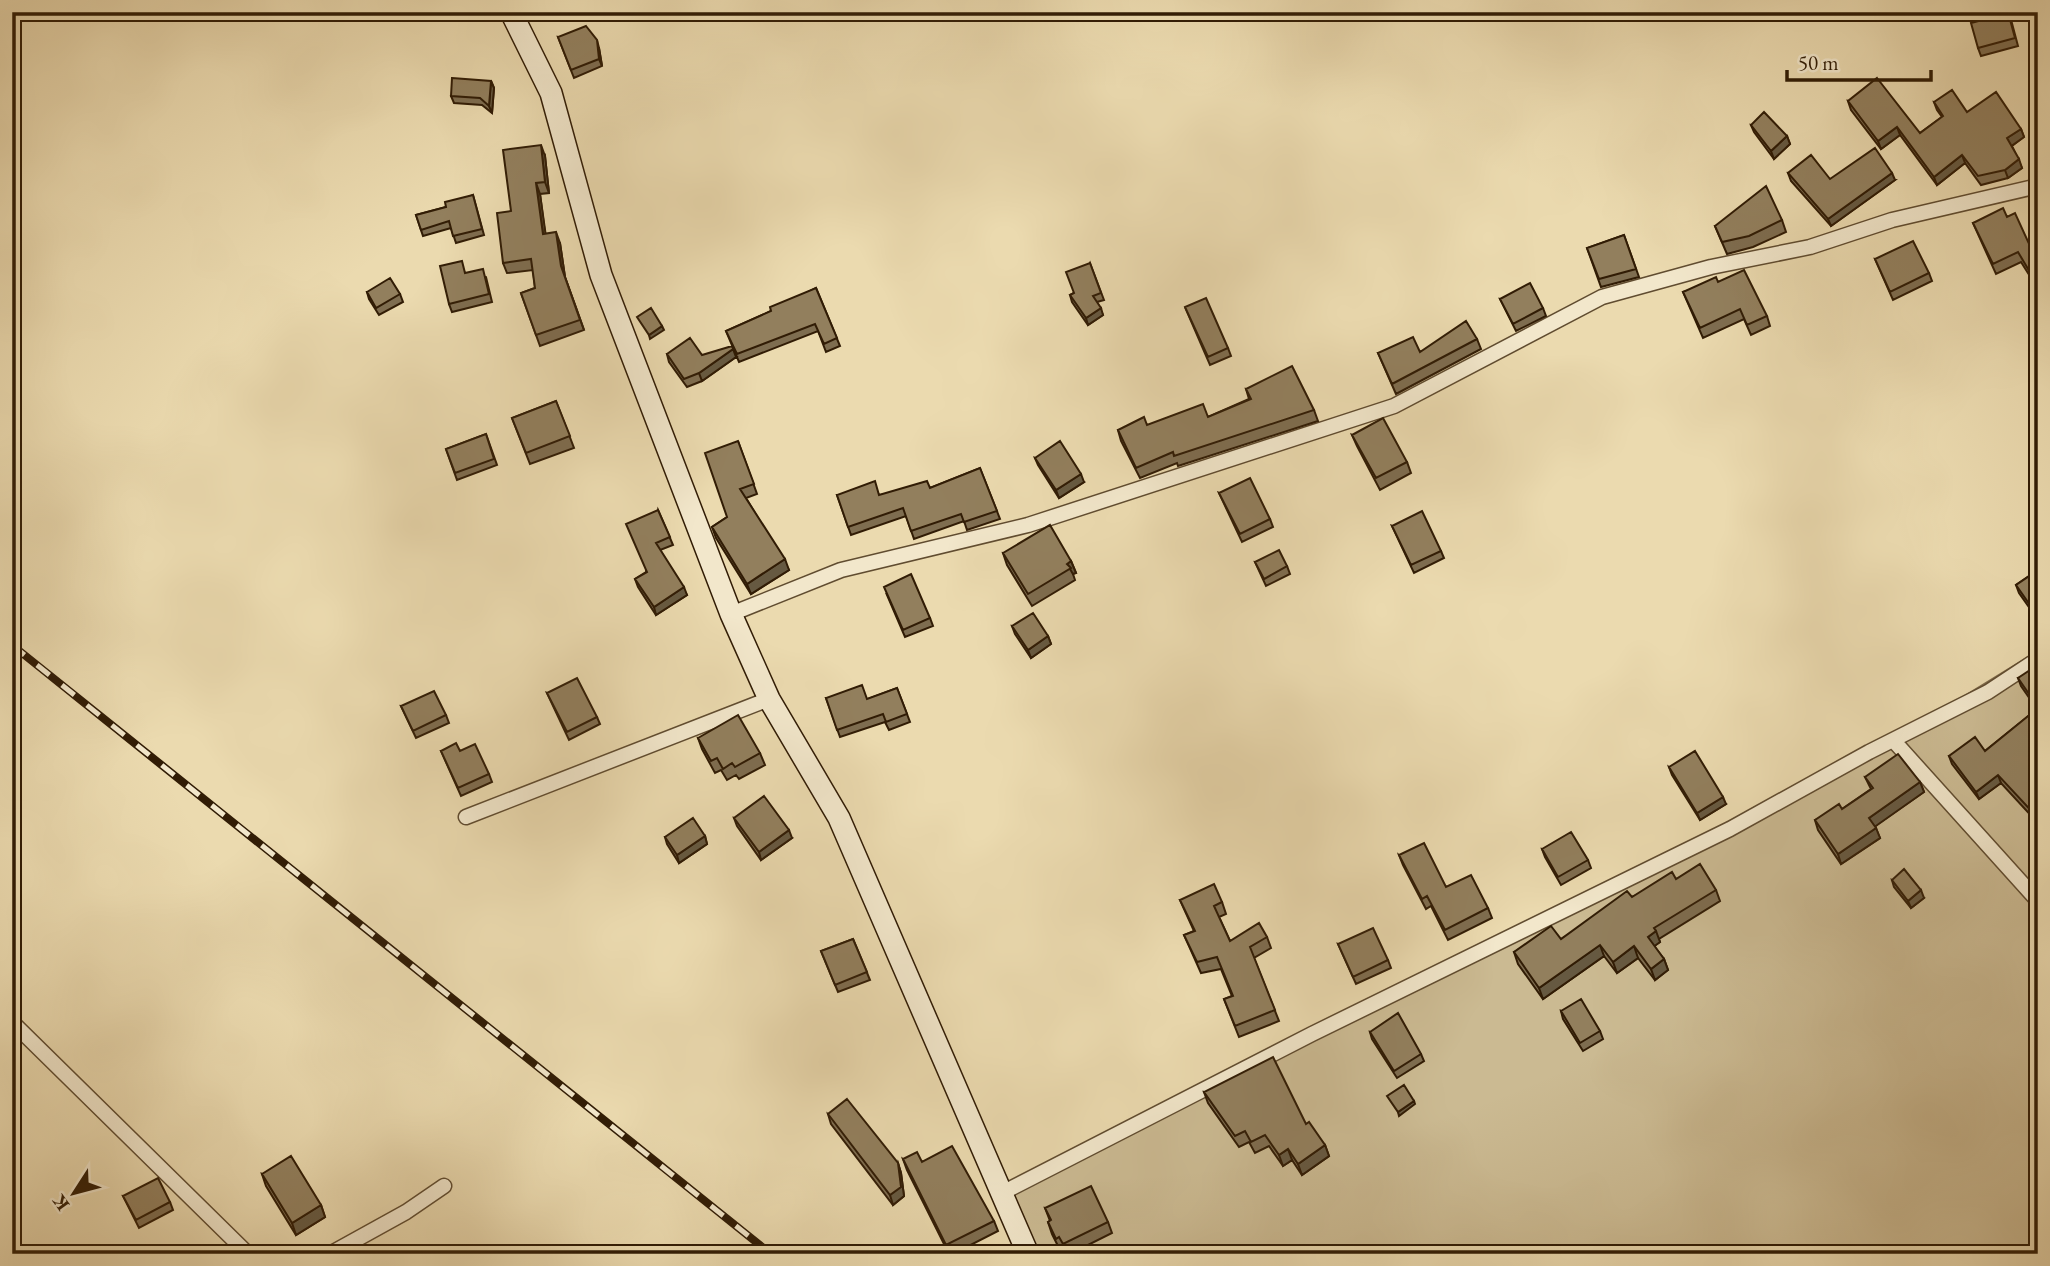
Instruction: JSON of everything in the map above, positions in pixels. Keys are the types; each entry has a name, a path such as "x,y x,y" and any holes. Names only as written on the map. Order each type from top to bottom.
{"street":[{"path":"511,12 551,93 601,275 731,614 769,699 839,818 1028,1254"},
{"path":"731,614 841,570 1028,525 1394,406 1602,297 1711,267 1810,247 1892,220 2038,186"},
{"path":"1000,1194 1312,1034 1730,829 1988,692 2038,659"},
{"path":"466,817 769,699"},
{"path":"1894,740 2038,901"},
{"path":"12,1023 248,1254"},
{"path":"330,1254 406,1212 443,1186"}],"shaded area":[{"path":"2038,651 2038,1254 1032,1254 1000,1194 1893,740"}],"building":[{"path":"1989,12 2008,12 2015,38 1978,48 1971,23 1990,18"},
{"path":"586,26 597,40 599,59 571,70 558,37"},
{"path":"452,78 491,81 489,106 480,98 451,96"},
{"path":"1877,78 1920,133 1943,116 1934,102 1952,90 1967,112 1996,92 2021,129 2007,138 2019,159 2005,170 1978,176 1962,155 1934,177 1897,127 1878,141 1848,101"},
{"path":"1764,112 1787,136 1771,151 1751,125"},
{"path":"541,145 545,182 536,183 543,234 556,232 561,266 580,320 536,335 521,293 535,288 531,259 503,263 497,213 511,211 503,150"},
{"path":"1875,148 1892,173 1828,219 1788,173 1811,155 1830,179"},
{"path":"1766,186 1782,220 1749,236 1722,242 1715,226"},
{"path":"473,195 482,229 453,236 449,221 421,230 416,215 446,207 445,202"},
{"path":"2003,208 2007,217 2015,213 2030,246 2038,242 2037,284 2018,252 1993,264 1973,223"},
{"path":"1624,235 1636,269 1599,279 1587,248"},
{"path":"1913,241 1929,273 1890,292 1875,259"},
{"path":"462,261 465,273 483,269 489,294 449,304 440,266"},
{"path":"1090,263 1101,293 1093,296 1101,308 1086,318 1070,295 1074,293 1066,272"},
{"path":"1744,270 1767,316 1747,325 1740,309 1700,328 1683,292 1716,277 1718,282"},
{"path":"390,278 400,294 376,308 367,292"},
{"path":"1530,283 1543,308 1513,324 1500,299"},
{"path":"816,288 837,338 824,344 815,324 737,354 726,331 771,311 770,307"},
{"path":"1206,298 1228,348 1208,357 1185,307"},
{"path":"651,308 662,326 649,335 637,317"},
{"path":"1466,321 1477,339 1392,384 1378,353 1413,337 1420,352"},
{"path":"690,338 702,355 732,346 733,349 699,373 684,379 667,354"},
{"path":"1292,366 1314,410 1174,456 1173,452 1136,468 1118,430 1144,417 1147,425 1203,404 1208,417 1251,399 1246,389"},
{"path":"556,401 570,436 526,453 512,418"},
{"path":"1383,418 1407,462 1376,478 1352,435"},
{"path":"486,434 494,459 455,473 446,449"},
{"path":"738,441 754,484 740,489 785,559 747,584 712,527 727,517 705,453"},
{"path":"1060,441 1081,474 1056,490 1035,458"},
{"path":"980,468 997,511 964,522 961,514 911,531 903,508 848,527 837,495 875,481 879,495 927,481 930,488"},
{"path":"1250,478 1270,519 1240,534 1219,493"},
{"path":"658,510 670,537 656,543 684,587 654,607 635,579 647,572 626,524"},
{"path":"1422,511 1441,551 1411,565 1392,526"},
{"path":"1050,525 1071,561 1067,564 1071,568 1028,594 1003,553"},
{"path":"1279,550 1287,566 1264,579 1255,562"},
{"path":"2038,570 2038,615 2037,615 2016,585"},
{"path":"911,574 930,618 903,630 884,587"},
{"path":"1033,613 1048,636 1028,650 1012,626"},
{"path":"2030,670 2038,676 2038,707 2018,678"},
{"path":"577,678 597,717 567,732 547,693"},
{"path":"862,685 867,699 897,688 907,714 886,722 883,714 837,730 826,698"},
{"path":"434,691 446,715 413,731 401,706"},
{"path":"2038,708 2038,818 1998,775 1976,792 1949,756 1975,737 1985,751"},
{"path":"738,715 760,753 735,767 732,763 723,769 717,758 711,761 698,738"},
{"path":"456,743 460,751 475,744 489,774 458,788 441,751"},
{"path":"1695,751 1723,797 1697,813 1669,767"},
{"path":"1898,754 1920,782 1869,818 1876,828 1838,854 1815,820 1839,804 1842,809 1873,788 1865,777"},
{"path":"764,796 789,830 759,852 734,818"},
{"path":"693,818 705,836 677,855 665,837"},
{"path":"1571,832 1588,860 1558,877 1542,849"},
{"path":"1424,843 1446,887 1471,875 1488,908 1445,930 1427,896 1422,899 1399,855"},
{"path":"1700,864 1716,890 1654,928 1656,931 1648,937 1664,959 1651,969 1634,946 1613,962 1600,945 1539,988 1514,952 1551,926 1561,939 1627,891 1632,897 1672,872 1676,879"},
{"path":"1904,869 1921,890 1908,901 1892,880"},
{"path":"1214,884 1222,902 1214,906 1230,941 1259,923 1267,937 1250,947 1275,1010 1235,1026 1224,999 1233,996 1217,957 1197,962 1184,935 1195,931 1180,900"},
{"path":"1373,928 1388,960 1353,977 1338,944"},
{"path":"853,939 867,972 835,985 821,951"},
{"path":"1581,999 1600,1031 1580,1043 1561,1011"},
{"path":"1398,1013 1421,1054 1394,1071 1370,1032"},
{"path":"1273,1057 1306,1124 1309,1122 1325,1145 1298,1164 1288,1149 1279,1155 1265,1135 1251,1142 1245,1131 1235,1136 1204,1092"},
{"path":"1404,1085 1414,1101 1398,1112 1387,1096"},
{"path":"847,1099 898,1163 901,1187 890,1195 828,1114"},
{"path":"952,1146 994,1221 946,1245 903,1159 917,1152 922,1162"},
{"path":"291,1156 321,1205 292,1223 262,1174"},
{"path":"158,1178 170,1202 136,1220 123,1196"},
{"path":"1091,1186 1108,1222 1063,1244 1059,1237 1056,1239 1045,1208"}],"railway":[{"path":"12,645 771,1254"}]}
